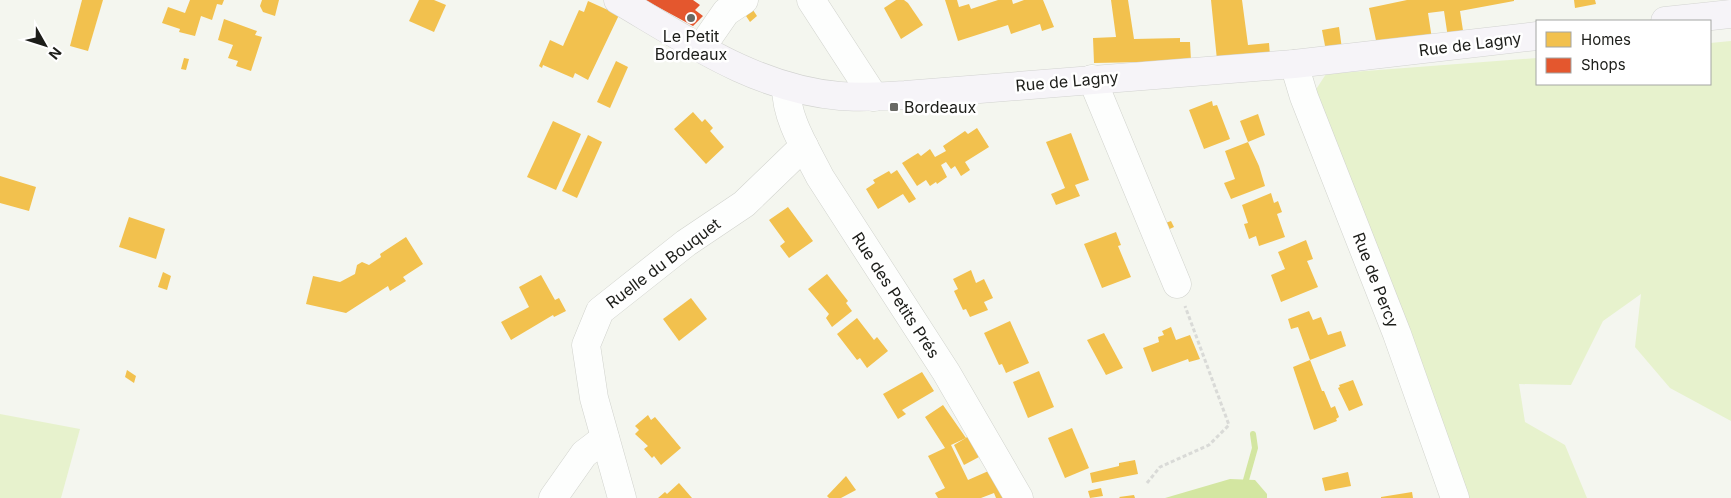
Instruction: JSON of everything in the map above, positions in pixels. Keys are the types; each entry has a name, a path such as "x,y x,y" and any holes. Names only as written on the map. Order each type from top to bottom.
{"main road":[{"name":"Rue de Lagny","path":"618,0 740,70 786,87 840,96 874,96 1294,64 1536,36"},
{"path":"1674,20 1731,14"}],"street":[{"path":"701,48 726,12 744,0"},
{"path":"811,0 874,96"},
{"name":"Rue de Percy","path":"1294,64 1304,97 1397,334 1455,498"},
{"path":"1092,79 1177,284"},
{"name":"Rue des Petits Prés","path":"786,87 786,103 804,146 820,177 946,372 1019,498"},
{"name":"Ruelle du Bouquet","path":"622,498 594,398 586,345 600,311 686,243 744,204 804,146"},
{"path":"553,498 584,454 605,438"}],"path":[{"path":"1147,483 1160,467 1209,445 1229,425 1177,284"}],"shaded area":[{"path":"1731,41 1731,421 1670,388 1635,347 1641,294 1603,321 1571,385 1519,384 1525,422 1565,445 1587,498 1463,498 1313,94 1326,74 1536,58 1536,85 1711,85 1711,43"},
{"path":"0,414 80,429 61,498 0,498"},
{"path":"1230,479 1255,480 1267,494 1267,498 1165,498"}],"building: Homes":[{"path":"82,0 103,0 88,51 70,46"},
{"path":"190,0 224,0 222,5 217,4 212,20 201,16 195,36 179,32 180,29 162,23 168,7 185,13"},
{"path":"262,0 279,0 275,16 263,12 260,6"},
{"path":"419,0 434,0 446,5 434,32 409,21"},
{"path":"896,0 904,0 908,3 923,25 901,39 884,8"},
{"path":"945,0 957,0 959,7 969,4 971,9 998,0 1012,0 1013,4 1024,0 1043,0 1054,27 1042,31 1040,24 1011,34 1008,25 958,41"},
{"path":"1111,0 1128,0 1134,39 1180,38 1180,42 1190,42 1191,61 1094,63 1093,38 1116,37"},
{"path":"1211,0 1242,0 1248,45 1269,43 1270,56 1217,60"},
{"path":"1407,0 1514,1 1460,11 1464,37 1448,38 1444,11 1428,13 1432,39 1377,45 1369,8"},
{"path":"1574,0 1595,0 1596,4 1575,8"},
{"path":"588,1 619,15 588,80 575,73 573,78 543,65 542,68 539,66 550,40 563,46 579,10 584,12"},
{"path":"753,10 757,16 750,22 746,16"},
{"path":"224,19 257,31 255,35 262,37 251,71 236,66 238,61 228,58 233,45 218,40"},
{"path":"1339,27 1342,49 1326,51 1322,30"},
{"path":"184,58 189,59 186,70 181,69"},
{"path":"616,61 628,67 610,108 597,102"},
{"path":"1212,101 1213,106 1217,105 1230,139 1204,149 1189,110"},
{"path":"693,112 702,122 705,119 713,128 710,131 724,147 706,164 674,129"},
{"path":"1258,114 1265,135 1248,142 1240,121"},
{"path":"553,121 581,134 556,190 527,177"},
{"path":"977,128 989,147 965,162 970,170 961,176 955,166 951,169 946,162 941,165 947,177 937,184 936,182 930,186 926,180 917,186 902,163 918,153 921,156 930,149 935,157 946,151 943,146 965,131 968,134"},
{"path":"1071,133 1089,180 1075,185 1080,196 1056,205 1051,194 1065,188 1046,142"},
{"path":"588,135 602,142 577,198 562,191"},
{"path":"1248,142 1259,166 1265,186 1231,199 1224,183 1235,179 1225,151"},
{"path":"897,170 916,199 909,203 903,194 878,209 866,189 875,183 873,180 889,171 891,174"},
{"path":"0,176 36,187 29,211 0,203"},
{"path":"1271,193 1274,203 1278,201 1282,212 1277,214 1285,237 1259,246 1256,236 1249,239 1244,224 1248,223 1242,205"},
{"path":"788,207 813,241 789,258 780,246 785,242 769,220"},
{"path":"129,217 165,229 156,259 119,247"},
{"path":"1171,221 1174,227 1163,232 1160,225"},
{"path":"1116,232 1121,245 1118,246 1131,277 1102,288 1084,244"},
{"path":"406,237 423,264 403,277 406,281 390,291 388,286 346,313 306,304 313,276 340,282 355,274 357,265 362,262 369,265 381,257 380,254"},
{"path":"1306,240 1313,259 1307,261 1318,287 1281,302 1271,275 1285,269 1278,252"},
{"path":"971,270 976,283 984,279 993,298 984,302 988,310 970,317 966,309 963,310 954,291 958,289 953,279"},
{"path":"163,272 171,276 167,290 158,287"},
{"path":"827,274 848,301 846,303 852,311 832,327 826,318 829,314 808,289"},
{"path":"541,275 555,300 559,298 566,311 554,317 553,315 511,340 501,322 529,307 519,287"},
{"path":"691,298 707,319 679,341 663,319"},
{"path":"1309,311 1313,320 1321,317 1328,335 1341,331 1346,346 1310,360 1298,327 1291,329 1288,319"},
{"path":"857,318 874,340 877,337 888,351 867,368 860,358 857,360 837,334"},
{"path":"1010,321 1029,363 1006,373 1002,364 999,365 984,333"},
{"path":"1171,327 1176,340 1190,335 1200,359 1189,362 1188,359 1152,372 1143,348 1159,342 1158,337 1164,335 1162,331"},
{"path":"1104,333 1123,368 1106,375 1087,340"},
{"path":"1310,360 1322,391 1324,391 1331,408 1335,406 1339,417 1336,419 1337,421 1314,430 1293,367"},
{"path":"127,370 136,376 134,383 125,377"},
{"path":"1039,371 1054,407 1028,418 1013,382"},
{"path":"922,372 934,391 902,410 906,414 898,419 883,394"},
{"path":"1353,380 1363,405 1349,411 1338,388 1340,387 1339,385"},
{"path":"943,405 966,438 951,445 968,480 993,469 1005,498 996,498 994,493 981,498 938,498 935,493 945,488 928,456 945,448 925,417"},
{"path":"648,415 651,420 655,417 681,448 661,465 654,456 652,458 644,449 648,446 635,434 639,430 635,426"},
{"path":"1072,428 1089,468 1065,478 1048,438"},
{"path":"969,436 979,457 964,465 954,445"},
{"path":"1135,460 1138,474 1092,483 1090,473 1119,466 1119,463"},
{"path":"1348,472 1351,486 1325,491 1322,478"},
{"path":"846,476 856,490 841,498 829,498 827,496"},
{"path":"679,483 692,498 658,498 665,492 667,494"},
{"path":"1101,488 1103,496 1090,498 1088,491"},
{"path":"1412,492 1413,498 1381,498 1381,497"},
{"path":"1134,495 1135,498 1119,497"}],"building: Shops":[{"path":"645,0 693,0 700,5 695,10 703,16 693,26"}],"waterway":[{"path":"1253,434 1255,448 1246,480 1254,498"}],"place":[{"name":"Le Petit Bordeaux","path":"691,18"},
{"name":"Bordeaux","path":"894,107"}]}
